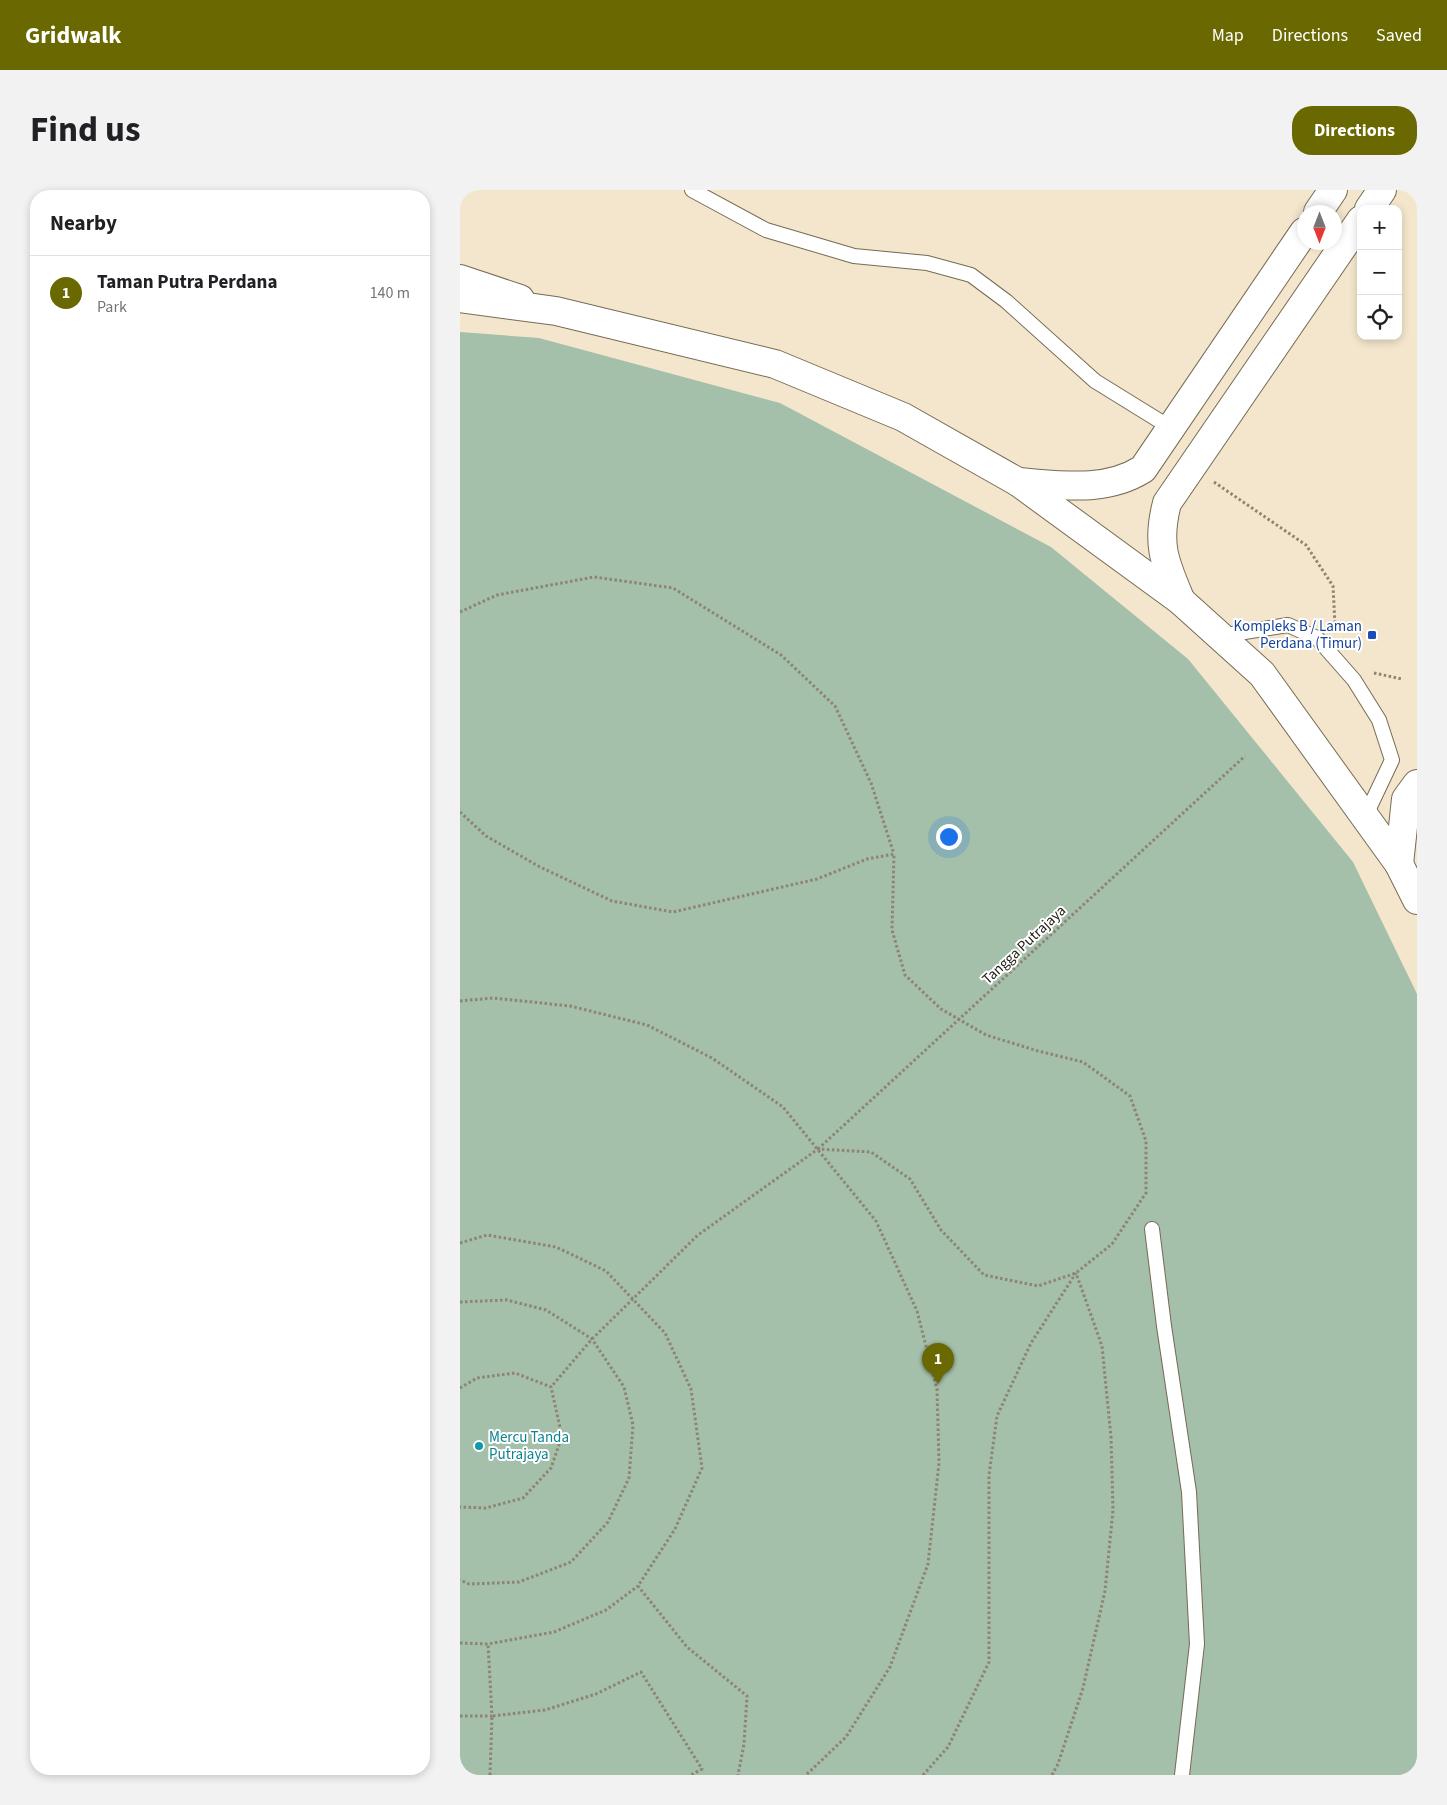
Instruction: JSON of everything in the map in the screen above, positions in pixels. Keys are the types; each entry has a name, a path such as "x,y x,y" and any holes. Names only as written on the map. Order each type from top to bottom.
{"main road":[{"path":"1323,205 1333,190"},
{"path":"1372,205 1382,190"},
{"path":"1181,601 1164,560 1162,532 1167,503 1357,226"},
{"path":"1018,482 1076,487 1116,482 1130,478 1143,469 1297,242"},
{"path":"460,279 556,311 775,364 903,418 1018,482 1181,601 1262,674 1399,864 1417,900"},
{"path":"460,298 556,311"},
{"path":"1399,864 1406,799 1417,784"}],"lane":[{"path":"692,190 766,230 854,256 927,263 971,275 1006,301 1095,381 1171,428"},
{"path":"1220,636 1288,625 1317,638 1354,680 1379,720 1392,760 1365,817"},
{"path":"1152,1229 1164,1326 1189,1492 1196,1644 1182,1775"}],"path":[{"path":"1193,466 1306,545 1333,586 1335,625 1340,633"},
{"path":"460,612 497,595 594,577 673,588 781,655 835,706 871,783 894,854 892,930 905,975 941,1009 986,1035 1083,1062 1130,1096 1146,1141 1146,1193 1112,1244 1076,1273 1032,1342 997,1416 989,1475 989,1662 948,1747 923,1775"},
{"path":"1371,671 1376,674 1402,679"},
{"name":"Tangga Putrajaya","path":"551,1387 592,1339 698,1235 818,1149 1245,756"},
{"path":"460,812 486,836 540,868 612,901 673,912 817,879 867,859 894,854"},
{"path":"460,1001 493,998 570,1006 647,1025 712,1058 783,1107 818,1149 876,1221 917,1311 936,1389 939,1463 928,1564 890,1667 846,1737 806,1775"},
{"path":"818,1149 871,1152 910,1179 941,1230 984,1275 1038,1286 1076,1273"},
{"path":"460,1243 487,1235 556,1247 606,1271 665,1332 691,1389 702,1468 675,1529 638,1586 606,1610 554,1632 488,1644 460,1643"},
{"path":"1052,1775 1058,1764 1083,1688 1104,1591 1113,1510 1111,1437 1102,1346 1076,1273"},
{"path":"460,1302 507,1300 546,1310 592,1339 624,1387 633,1425 629,1478 608,1522 572,1562 518,1582 468,1584 460,1580"},
{"path":"460,1388 477,1378 515,1373 551,1387 562,1436 551,1468 523,1498 486,1508 460,1506"},
{"path":"638,1586 687,1647 747,1696 744,1744 738,1775"},
{"path":"488,1644 492,1716 490,1775"},
{"path":"460,1716 492,1716 545,1710 596,1694 641,1672 702,1769 691,1775"}],"green space":[{"path":"460,332 539,338 780,403 1051,547 1188,659 1353,862 1417,994 1417,1775 460,1775"}],"place":[{"name":"Kompleks B / Laman Perdana (Timur)","path":"1372,635"},
{"name":"Taman Putra Perdana","path":"938,1384"},
{"name":"Mercu Tanda Putrajaya","path":"479,1446"}]}
